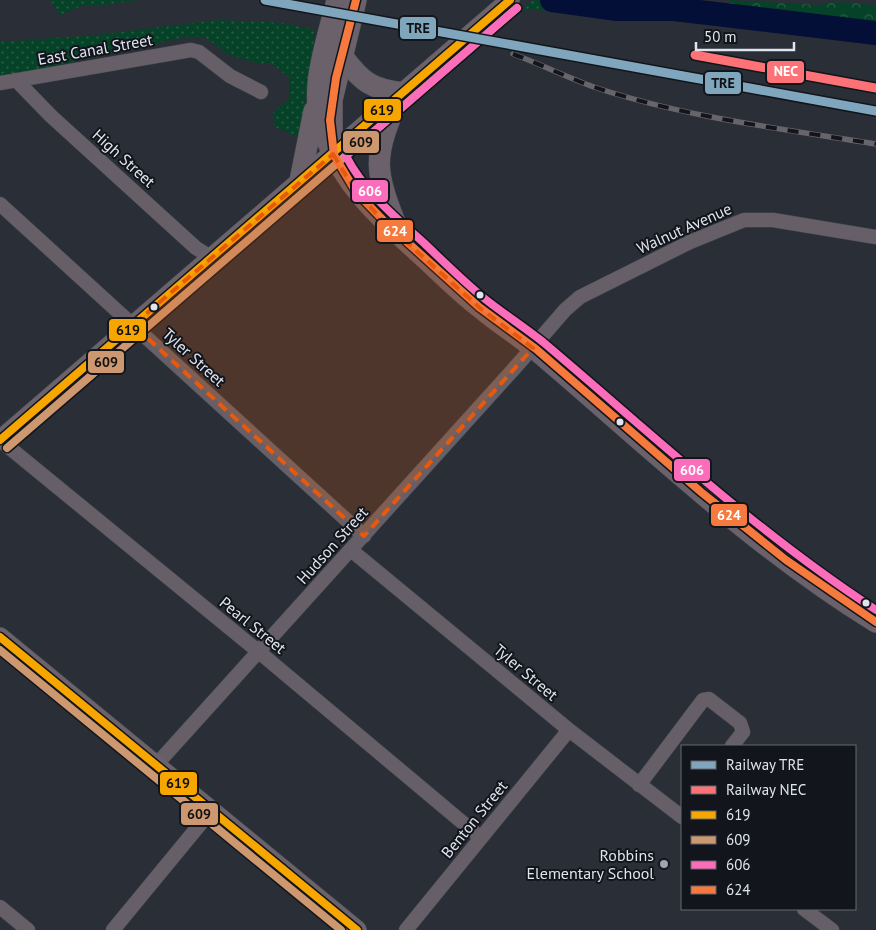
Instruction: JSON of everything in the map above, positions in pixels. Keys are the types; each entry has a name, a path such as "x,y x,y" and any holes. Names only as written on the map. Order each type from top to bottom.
{"main road":[{"path":"333,154 332,100 339,45 336,0"},
{"path":"300,181 316,101 356,0"},
{"path":"339,45 362,81 374,88 401,95 380,145 378,163 383,194 400,235"},
{"path":"316,101 323,133 333,154 362,198 382,220 480,308 534,348 730,516 816,583 876,622"}],"street":[{"path":"0,440 510,0"},
{"name":"East Canal Street","path":"0,83 195,50 230,76 261,92"},
{"name":"High Street","path":"16,80 51,116 196,248 212,258"},
{"name":"Tyler Street","path":"0,204 364,536"},
{"name":"Walnut Avenue","path":"534,348 565,310 591,290 736,223 758,219 876,237"},
{"name":"Hudson Street","path":"156,765 534,348"},
{"name":"Pearl Street","path":"0,440 259,652 481,838"},
{"name":"Tyler Street","path":"351,550 569,730 681,815"},
{"path":"0,637 357,930"},
{"path":"639,785 703,700 709,698 740,723 743,732 733,745"},
{"name":"Benton Street","path":"406,930 569,730"},
{"path":"113,930 211,811"},
{"path":"0,906 28,930"},
{"path":"805,910 832,930"}],"highlighted area":[{"path":"333,154 353,187 382,220 480,308 533,348 364,536 133,325"}],"green space":[{"path":"50,0 139,0 103,5 84,5 60,15"},
{"path":"533,0 702,0 698,22 521,9"},
{"path":"730,0 818,5 847,2 876,6 876,40 725,25"},
{"path":"218,20 285,23 315,30 301,138 275,127 273,112 289,99 289,78 274,65 253,62 227,54 205,37 186,37 0,78 0,42 96,35"}],"waterway":[{"path":"552,0 617,9 674,9 876,33"}],"railway":[{"path":"513,54 594,87 663,106 734,121 876,144"}],"rail line":[{"name":"TRE","path":"265,0 876,111"},
{"name":"NEC","path":"695,55 876,88"}],"transit line":[{"name":"624","path":"356,0 336,78 330,120 334,155 356,192 386,223 479,307 536,349 701,492 786,560 876,622"},
{"name":"619","path":"0,440 510,0"},
{"name":"609","path":"7,448 517,8"},
{"name":"606","path":"517,8 346,156 353,169 381,203 492,305 543,342 747,515 832,580 876,610"},
{"name":"619","path":"0,637 357,930"},
{"name":"609","path":"0,650 341,930"}],"place":[{"name":"Robbins Elementary School","path":"664,864"}]}
